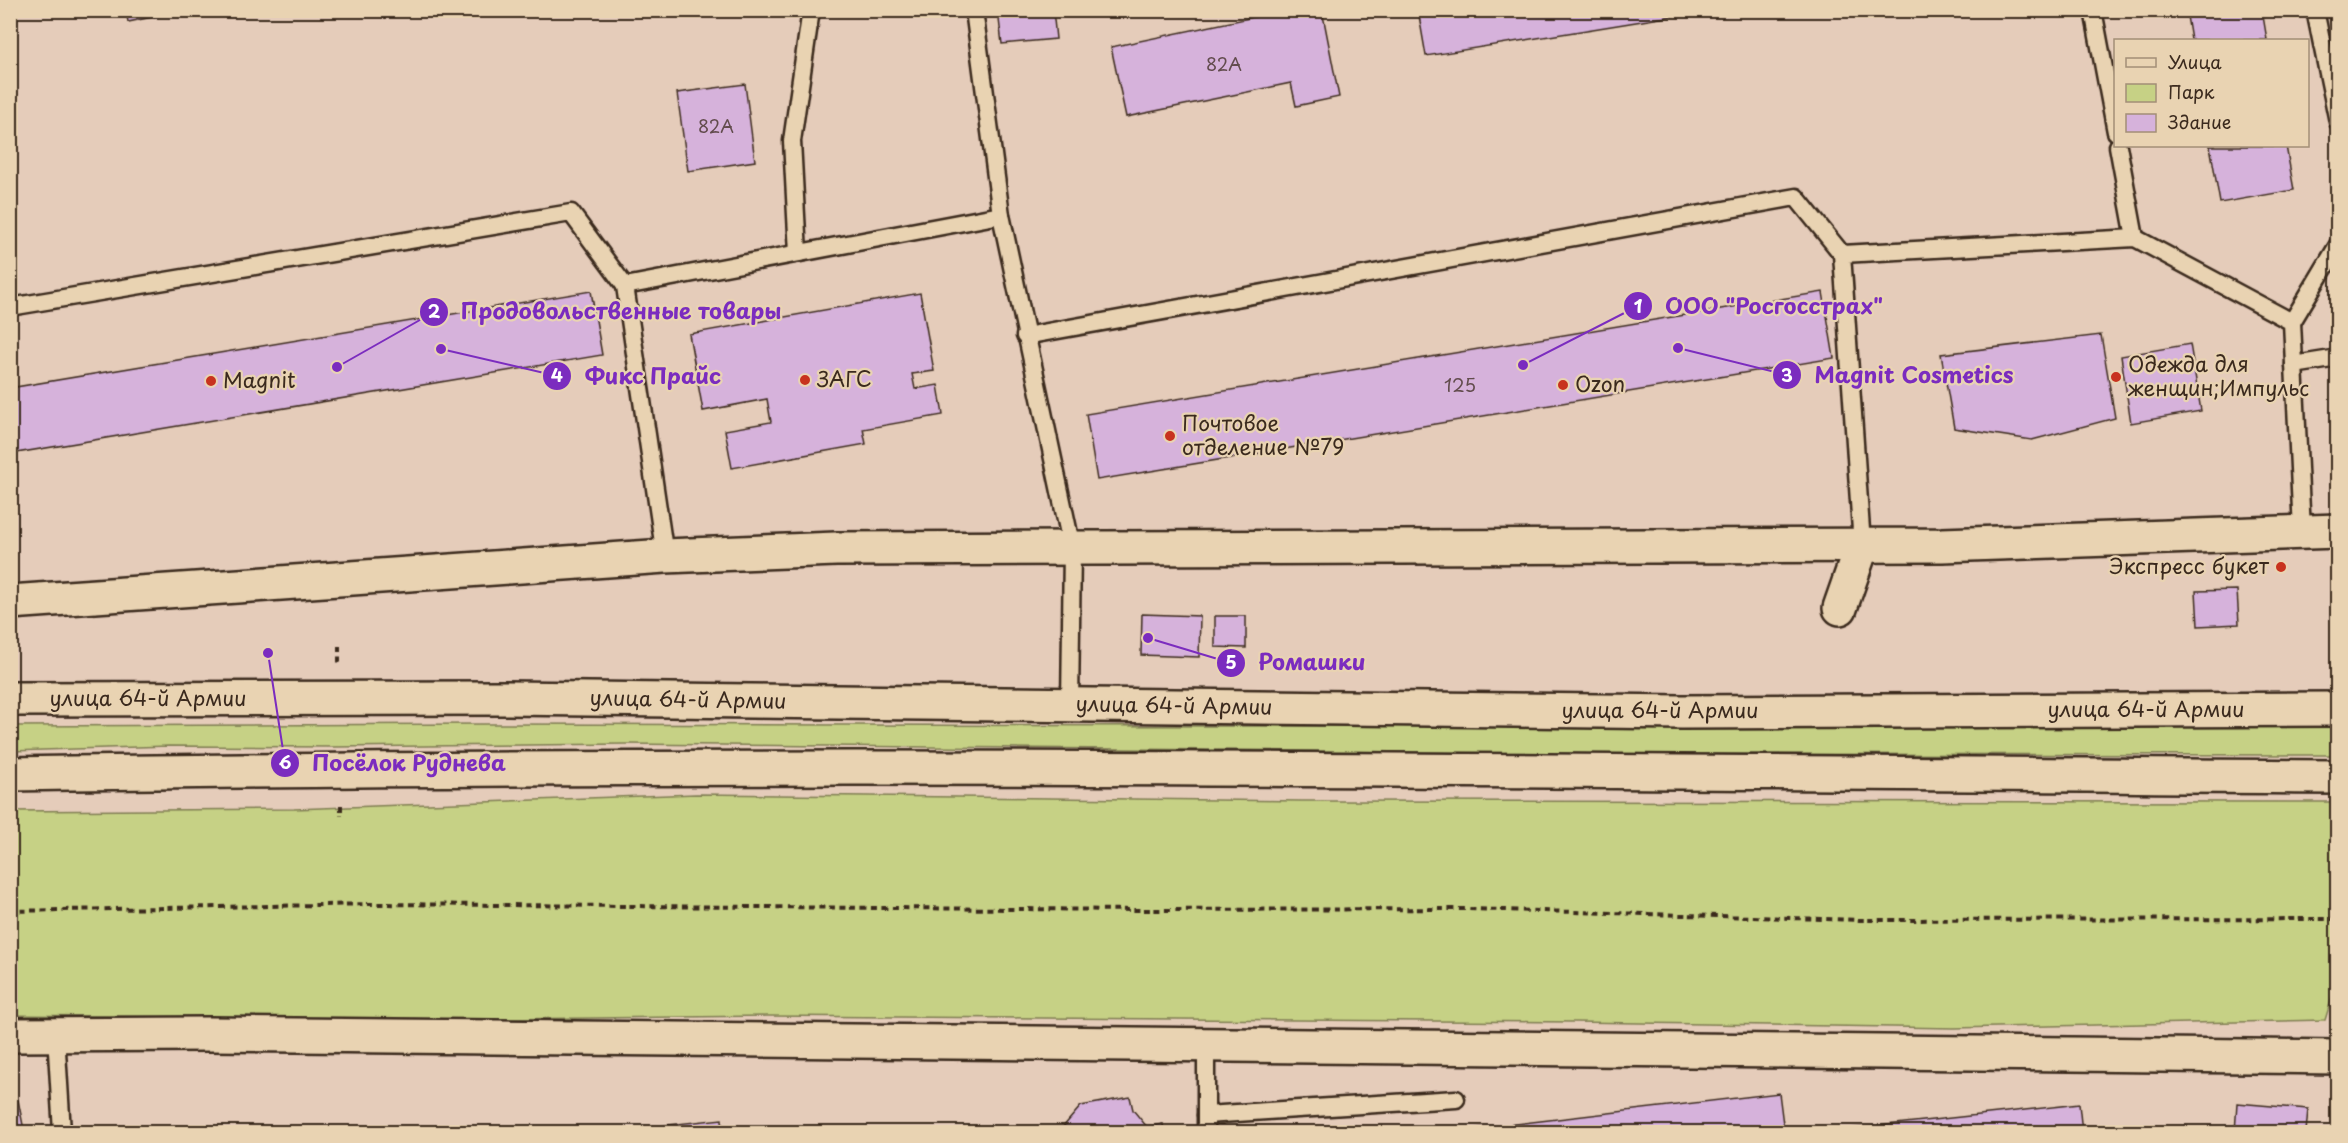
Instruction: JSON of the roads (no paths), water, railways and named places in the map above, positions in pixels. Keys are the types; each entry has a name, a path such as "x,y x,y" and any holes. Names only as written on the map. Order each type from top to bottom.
{"main road":[{"path":"10,602 665,556 836,549 1941,545 2337,531"},
{"path":"1840,608 1862,545"},
{"name":"улица 64-й Армии","path":"10,699 508,698 1682,712 2337,709"},
{"path":"10,774 329,770 1102,768 2337,777"},
{"path":"10,1035 210,1034 2337,1057"}],"lane":[{"path":"798,253 792,141 811,10"},
{"path":"974,10 1001,215 1072,548 1070,705"},
{"path":"2093,10 2114,126"},
{"path":"2315,10 2337,122"},
{"path":"2118,147 2135,238"},
{"path":"1025,336 1796,196 1842,254 1862,545"},
{"path":"10,306 571,213 625,286 665,556"},
{"path":"625,286 1001,215"},
{"path":"1842,254 2135,238 2292,322"},
{"path":"2302,531 2292,322 2337,245"},
{"path":"2294,365 2337,358"},
{"path":"56,1035 62,1132"},
{"path":"1206,1045 1206,1132"},
{"path":"1206,1115 1456,1099"}],"place":[{"name":"Magnit Cosmetics","path":"1678,348"},
{"name":"Фикс Прайс","path":"441,349"},
{"name":"ООО \"Росгосстрах\"","path":"1523,365"},
{"name":"Продовольственные товары","path":"337,367"},
{"name":"Одежда для женщин;Импульс","path":"2116,377"},
{"name":"ЗАГС","path":"805,380"},
{"name":"Magnit","path":"211,381"},
{"name":"Ozon","path":"1563,385"},
{"name":"Почтовое отделение №79","path":"1170,436"},
{"name":"Экспресс букет","path":"2281,567"},
{"name":"Ромашки","path":"1148,638"},
{"name":"Посёлок Руднева","path":"268,653"}]}
